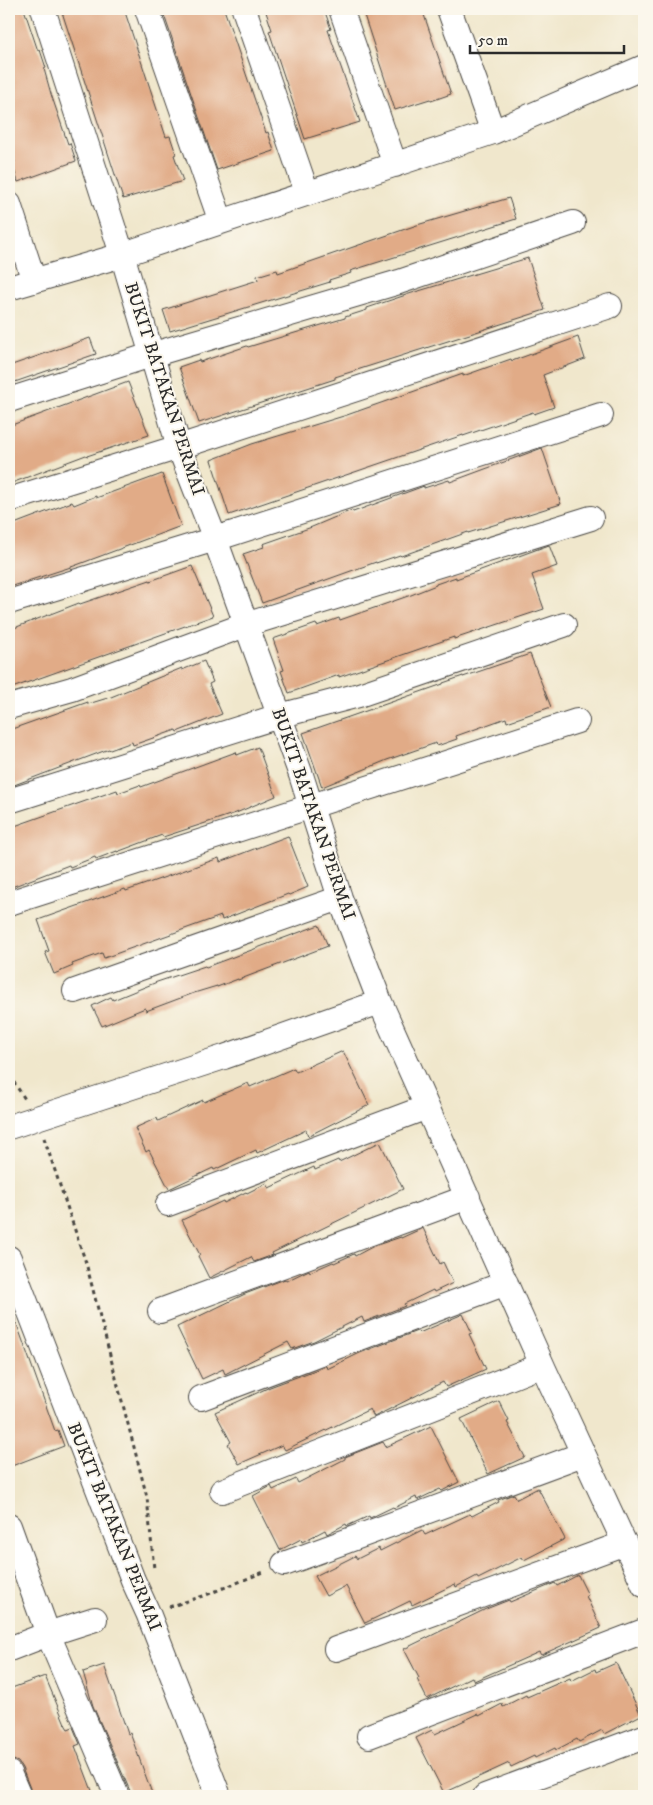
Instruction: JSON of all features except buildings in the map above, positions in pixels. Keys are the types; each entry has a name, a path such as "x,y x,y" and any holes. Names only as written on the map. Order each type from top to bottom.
{"street":[{"name":"BUKIT BATAKAN PERMAI","path":"44,9 122,254 179,447 215,539 312,806 340,898 380,1002 542,1365 644,1585"},
{"path":"146,9 221,222"},
{"path":"244,9 307,193"},
{"path":"341,9 395,164"},
{"path":"449,9 493,132"},
{"path":"9,288 122,254 493,132 644,67"},
{"path":"9,204 34,281"},
{"path":"9,400 151,355 399,282 573,223"},
{"path":"9,500 179,447 610,306"},
{"path":"9,602 215,539 602,415"},
{"path":"9,707 72,689 245,625 591,518"},
{"path":"9,801 279,716 358,695 564,625"},
{"path":"9,903 577,721"},
{"path":"75,991 340,898"},
{"path":"9,1128 224,1057 380,1002"},
{"path":"168,1204 427,1107"},
{"path":"160,1311 468,1197"},
{"name":"BUKIT BATAKAN PERMAI","path":"9,1258 133,1580 148,1613 219,1796"},
{"path":"201,1398 506,1283"},
{"path":"222,1490 542,1365"},
{"path":"284,1564 583,1454"},
{"path":"9,1526 48,1634 117,1796"},
{"path":"336,1649 625,1543"},
{"path":"9,1649 94,1619"},
{"path":"369,1736 644,1632"},
{"path":"484,1796 644,1737"},
{"path":"9,1773 19,1796"}],"path":[{"path":"9,1074 38,1118 86,1263 147,1497 154,1567 153,1577"},
{"path":"148,1613 206,1595 284,1564"}]}
